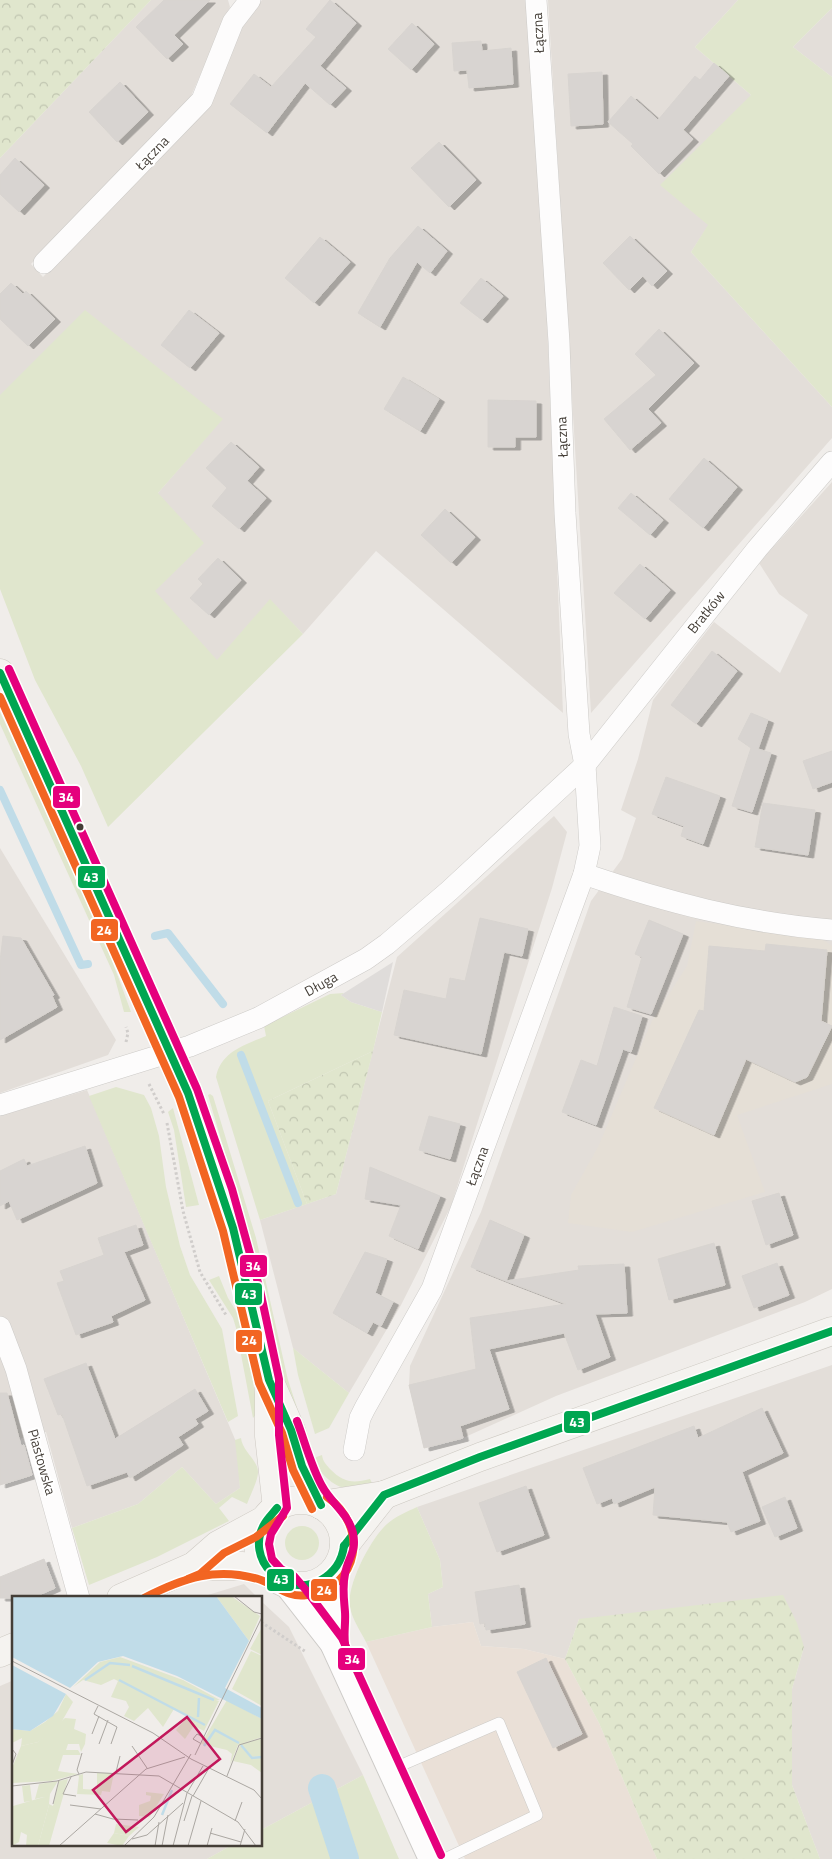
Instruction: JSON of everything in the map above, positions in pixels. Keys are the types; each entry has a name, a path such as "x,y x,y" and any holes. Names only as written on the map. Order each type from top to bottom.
{"main road":[{"path":"0,673 188,1093 222,1192 250,1294 269,1380 291,1430 302,1466 321,1505 337,1520 343,1536 340,1558"},
{"path":"126,1596 194,1566 218,1545 297,1501 321,1505 384,1495 480,1457 832,1331"},
{"path":"269,1380 272,1514 261,1531 259,1544 264,1563 279,1579"},
{"path":"194,1566 243,1566 299,1586 314,1584 326,1578 384,1495"},
{"path":"0,1653 12,1648"}],"street":[{"name":"Łączna","path":"44,263 202,100 233,22 250,0"},
{"name":"Łączna","path":"354,1450 360,1418 432,1289 584,874 590,846 585,765 579,734 565,513 559,342 536,0"},
{"name":"Bratków","path":"585,765 757,549 832,462"},
{"name":"Długa","path":"0,1105 190,1046 258,1018 366,959 449,890 585,765"},
{"path":"584,874 689,906 735,917 780,926 832,930"},
{"name":"Piastowska","path":"0,1327 16,1369 78,1596"},
{"path":"323,1647 335,1614 333,1593 340,1558"},
{"path":"279,1579 323,1647 390,1770 432,1859"}],"lane":[{"path":"390,1770 499,1723 537,1815 445,1859"}],"path":[{"path":"125,1023 128,1033 125,1046 138,1078 150,1085 165,1115 183,1211 200,1272 230,1322"},
{"path":"262,1623 285,1636 302,1651 323,1647"}],"shaded area":[{"path":"151,0 228,0 230,7 187,105 31,264 43,277 208,104 241,22 262,0 534,0 563,713 376,551 303,634 270,600 217,661 154,591 158,493 222,419 0,395 0,158"},
{"path":"548,0 738,0 695,47 751,95 708,226 691,252 832,407 832,438 591,713"},
{"path":"832,8 832,77 793,47"},
{"path":"832,482 832,1289 805,1302 556,1396 463,1438 424,1448 409,1385 410,1366 481,1212 591,901 622,859 636,818 621,810 638,759 653,700 714,622 780,673 808,615 779,594 759,563"},
{"path":"554,816 567,832 552,888 451,1206 400,1307 349,1393 293,1348 260,1220 336,1194 397,957"},
{"path":"0,848 116,1040 108,1055 0,1093"},
{"path":"696,921 822,939 832,946 832,1084 737,1115 765,1192 632,1232 568,1223 571,1195 598,1147 652,1021 687,966"},
{"path":"393,962 382,1012 351,1002 341,995"},
{"path":"87,1090 237,1444 240,1488 216,1504 182,1467 138,1504 72,1528 46,1432 0,1444 0,1116"},
{"path":"832,1365 832,1859 820,1859 792,1785 792,1689 804,1647 579,1619 565,1659 524,1649 481,1646 473,1622 432,1627 428,1594 443,1587 440,1560 417,1507"},
{"path":"244,1584 256,1596 205,1596"},
{"path":"262,1602 289,1627 363,1775 262,1829"},
{"path":"473,1622 481,1646 524,1649 565,1659 599,1723 657,1859 465,1859 366,1642 432,1627"},
{"path":"12,1681 12,1846 230,1846 207,1859 0,1859 0,1686"}],"green space":[{"path":"0,0 151,0 0,158"},
{"path":"738,0 832,0 832,8 793,47 832,77 832,407 691,252 708,225 660,185 751,95 695,47"},
{"path":"85,310 223,419 158,493 204,543 155,591 217,660 270,599 303,634 108,827 81,766 35,680 0,589 0,395"},
{"path":"0,712 86,898 131,1012 124,1012 114,975 0,724"},
{"path":"344,993 341,995 351,1002 382,1012 373,1051 268,1101 307,1204 260,1220 216,1077 219,1068 228,1055 235,1050 266,1036 264,1026 330,994"},
{"path":"373,1051 336,1194 307,1204 268,1101"},
{"path":"116,1087 144,1095 151,1108 159,1136 166,1187 180,1246 190,1275 222,1329 238,1416 228,1422 89,1096"},
{"path":"208,1095 213,1096 256,1238 288,1380 306,1435 289,1399 258,1266"},
{"path":"173,1108 199,1205 186,1207 174,1130 168,1112"},
{"path":"219,1276 228,1298 243,1322 258,1412 253,1418 233,1318 209,1280"},
{"path":"293,1348 349,1393 329,1428 315,1434 298,1375"},
{"path":"241,1438 244,1447 258,1469 255,1485 247,1504 232,1497 219,1508 229,1521 157,1557 89,1585 72,1528 138,1504 182,1467 216,1504 240,1488 235,1440"},
{"path":"322,1455 326,1464 339,1477 348,1481 370,1479 372,1483 353,1489 337,1485 324,1475 311,1459"},
{"path":"417,1507 440,1560 443,1587 428,1594 432,1627 366,1642 350,1607 352,1587 356,1575 367,1551 387,1524"},
{"path":"302,1526 309,1527 314,1531 318,1536 318,1550 314,1555 309,1559 302,1560 295,1559 290,1555 286,1550 285,1543 286,1536 290,1531 295,1527"},
{"path":"783,1595 797,1623 804,1647 792,1689 792,1785 820,1859 657,1859 599,1723 565,1659 579,1619"},
{"path":"363,1775 399,1859 207,1859 230,1846 262,1846 262,1829"}],"building":[{"path":"164,0 210,0 174,35 183,44 167,59 136,27"},
{"path":"330,0 356,23 320,66 346,88 330,105 305,83 267,133 230,104 254,74 271,87 316,37 306,29"},
{"path":"412,23 434,44 411,70 388,49"},
{"path":"481,41 482,51 511,48 513,84 469,88 467,70 454,71 452,43"},
{"path":"714,63 729,76 683,130 693,139 659,174 631,146 633,144 608,122 631,96 658,120 695,76 700,80"},
{"path":"602,72 603,124 571,126 568,74"},
{"path":"120,82 148,112 117,142 89,112"},
{"path":"439,142 476,180 449,207 411,168"},
{"path":"15,158 44,185 19,212 0,194 0,175"},
{"path":"418,226 447,251 430,273 417,262 380,327 358,313 390,258"},
{"path":"630,236 667,271 652,286 643,276 629,290 603,263"},
{"path":"320,237 350,262 314,303 285,278"},
{"path":"481,278 503,296 482,320 460,303"},
{"path":"11,283 23,294 26,291 55,319 28,346 0,319 0,294"},
{"path":"189,310 219,333 190,368 161,345"},
{"path":"659,329 694,363 648,409 661,423 630,450 604,419 656,375 635,354"},
{"path":"403,377 439,399 420,431 384,409"},
{"path":"488,400 536,401 536,437 515,437 515,447 488,447"},
{"path":"231,442 259,467 247,481 266,498 239,529 212,506 227,488 206,468"},
{"path":"704,458 737,487 703,528 669,499"},
{"path":"631,493 663,520 650,535 618,508"},
{"path":"445,509 475,537 451,563 421,535"},
{"path":"218,558 241,580 209,615 190,598 203,584 198,579"},
{"path":"640,564 670,590 645,619 614,593"},
{"path":"712,651 737,671 696,724 671,705"},
{"path":"751,713 768,720 758,749 771,753 752,812 732,806 751,748 738,739"},
{"path":"832,751 832,782 813,789 803,761"},
{"path":"666,777 720,796 703,844 681,836 684,826 652,814"},
{"path":"763,803 815,810 808,855 755,847"},
{"path":"480,918 528,929 522,956 504,952 481,1054 394,1035 404,990 446,999 450,978 465,981"},
{"path":"649,920 683,934 651,1014 627,1007 642,957 635,954"},
{"path":"3,936 21,938 54,995 52,996 57,1007 0,1040 0,961"},
{"path":"766,944 827,950 821,1021 832,1026 807,1077 795,1082 746,1059 714,1135 654,1108 699,1010 704,1011 709,946 765,951"},
{"path":"614,1007 642,1016 631,1052 623,1049 596,1125 562,1112 581,1060 597,1066"},
{"path":"429,1116 460,1124 450,1159 419,1150"},
{"path":"85,1146 97,1183 17,1220 9,1201 0,1206 0,1171 24,1159 27,1166"},
{"path":"370,1167 440,1196 418,1249 389,1236 401,1205 365,1199"},
{"path":"779,1193 793,1235 766,1245 752,1201"},
{"path":"490,1220 524,1235 506,1281 471,1267"},
{"path":"136,1225 143,1245 124,1252 145,1300 111,1316 113,1322 76,1335 57,1283 64,1281 60,1271 104,1255 98,1238"},
{"path":"714,1243 725,1285 669,1300 658,1259"},
{"path":"365,1252 387,1259 375,1293 393,1302 381,1326 373,1322 367,1333 333,1313"},
{"path":"777,1263 789,1295 754,1308 742,1276"},
{"path":"624,1264 627,1313 595,1314 610,1357 578,1370 564,1333 489,1349 509,1409 460,1426 463,1438 424,1448 409,1385 476,1369 470,1318 566,1304 506,1281 579,1270 578,1266"},
{"path":"86,1363 115,1439 195,1389 208,1411 195,1419 198,1424 178,1437 183,1445 130,1478 127,1472 87,1486 62,1414 58,1415 44,1379"},
{"path":"0,1393 7,1393 21,1446 24,1445 32,1475 0,1485"},
{"path":"762,1408 783,1453 742,1472 760,1521 731,1532 727,1522 653,1515 655,1487 614,1504 612,1498 597,1504 583,1468 694,1426 698,1438"},
{"path":"526,1486 544,1535 497,1552 479,1503"},
{"path":"785,1497 797,1528 775,1537 762,1507"},
{"path":"44,1559 55,1588 37,1596 0,1598 0,1577"},
{"path":"519,1585 525,1624 486,1630 485,1623 480,1624 475,1592"},
{"path":"546,1658 582,1734 553,1748 517,1672"}],"waterway":[{"path":"0,790 81,965 88,964"},
{"path":"155,936 168,933 223,1004"},
{"path":"241,1055 298,1203"},
{"path":"322,1788 345,1859"}],"transit line":[{"name":"34","path":"9,669 197,1089 232,1189 260,1290 279,1379 279,1435 287,1508 271,1534 269,1544 272,1559 281,1569 294,1576 342,1638 441,1855"},
{"name":"43","path":"0,673 188,1093 233,1228 269,1380 291,1430 302,1466 321,1505"},
{"name":"24","path":"0,697 179,1097 223,1231 259,1383 282,1433 293,1470 312,1509"},
{"name":"43","path":"344,1546 384,1495 480,1457 832,1331"},
{"name":"34","path":"297,1421 318,1478 351,1526 353,1533 354,1545 346,1568 344,1584 344,1638 347,1654"},
{"name":"24","path":"148,1596 187,1580 215,1574 230,1574 261,1580 294,1595 307,1595 325,1590 338,1581 348,1569 353,1554 353,1539 349,1524 340,1509 327,1497"},
{"name":"43","path":"277,1508 265,1523 260,1537 259,1550 271,1572 282,1580 294,1585 307,1585 321,1580 337,1566 342,1557 344,1546"},
{"name":"24","path":"188,1579 200,1574 224,1553 256,1537 283,1516"}]}
